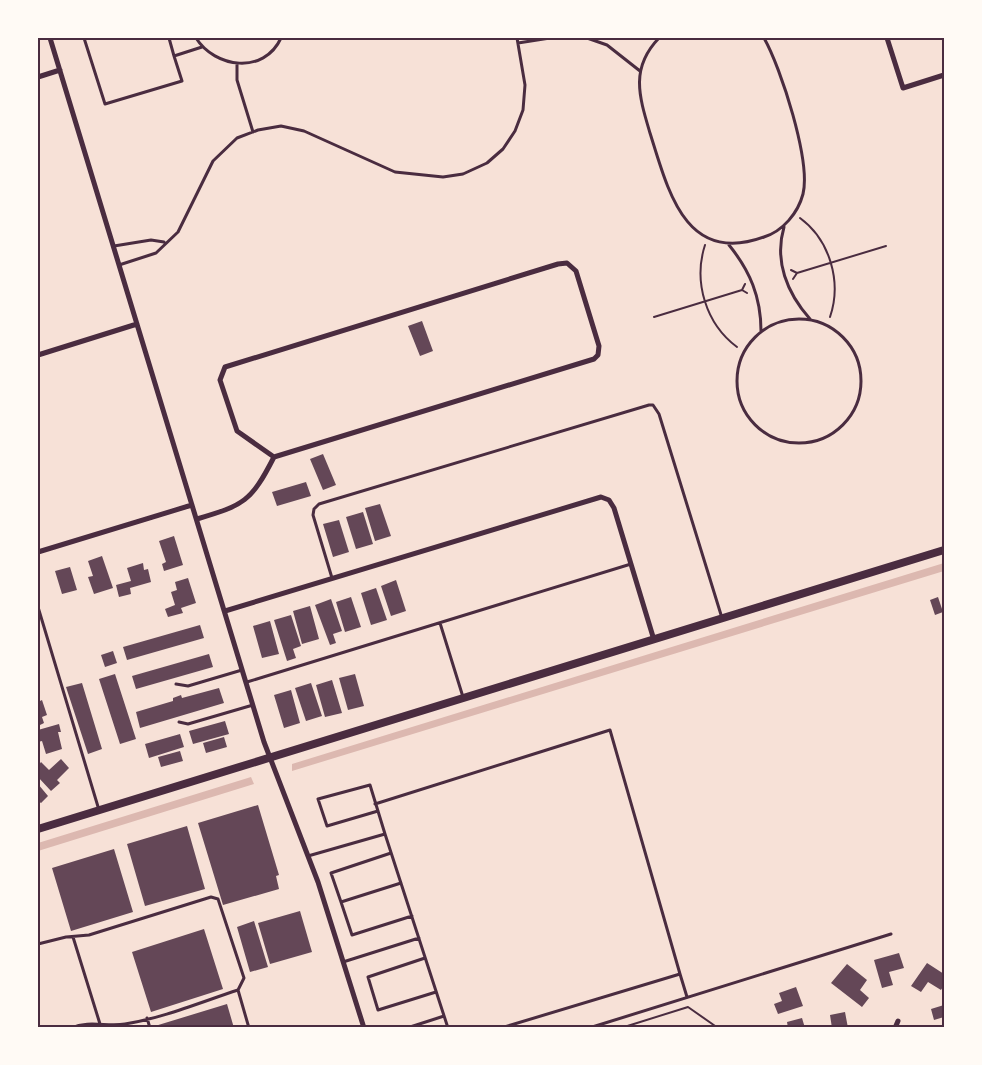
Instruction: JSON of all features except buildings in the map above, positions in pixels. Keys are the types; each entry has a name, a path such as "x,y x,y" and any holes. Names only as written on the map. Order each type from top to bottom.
{"street":[{"path":"50,38 269,758 308,856 364,1028"},
{"path":"887,38 903,88 944,75"},
{"path":"38,77 60,70"},
{"path":"197,519 234,507 249,498 258,487 274,456 594,359 598,355 599,346 576,271 567,264 558,264 225,367 220,380 234,427 240,434 274,456"},
{"path":"38,355 137,324"},
{"path":"225,611 598,497 607,498 613,505 654,640"},
{"path":"38,552 192,505"},
{"path":"38,829 944,550"},
{"path":"895,1028 898,1021"}],"lane":[{"path":"84,38 105,104 182,81 169,38"},
{"path":"196,38 212,56 226,62 237,63 254,61 268,54 281,38"},
{"path":"119,265 156,253 165,242 178,232 213,161 237,138 252,132 281,126 304,130 395,172 442,177 463,174 487,164 503,149 515,131 523,110 525,85 517,38"},
{"path":"518,43 550,38"},
{"path":"587,38 607,45 640,71"},
{"path":"659,38 647,52 640,71 639,90 643,110 672,199 678,212 692,228 729,244 749,272 759,304 762,331"},
{"path":"764,38 777,68 800,142 806,176 803,196 784,226 780,240 783,275 792,295 810,320"},
{"path":"174,56 202,47"},
{"path":"237,63 237,80 252,132"},
{"path":"729,244 756,240 771,235 784,226"},
{"path":"114,246 151,240 165,242"},
{"path":"785,320 810,320 827,326 842,336 853,351 859,368 860,386 856,403 847,419 834,432 818,440 791,441 765,433 751,421 742,405 737,388 738,370 744,351 762,331 785,320"},
{"path":"332,578 313,515 314,508 320,504 649,405 653,406 659,414 723,618"},
{"path":"247,682 631,564"},
{"path":"38,608 100,810"},
{"path":"440,623 463,698"},
{"path":"176,684 188,686 243,670"},
{"path":"179,722 188,724 254,705"},
{"path":"376,804 610,730 687,998"},
{"path":"378,811 327,826 318,799 370,784 448,1028"},
{"path":"308,856 385,834"},
{"path":"391,853 331,873 352,935 412,916"},
{"path":"341,902 401,883"},
{"path":"38,944 88,935 211,897 218,899 244,978 238,990 249,1028"},
{"path":"589,1028 891,934"},
{"path":"73,937 100,1024"},
{"path":"343,962 419,938"},
{"path":"425,958 368,977 378,1010 436,992"},
{"path":"501,1028 680,974"},
{"path":"71,1028 88,1023 125,1024 238,990"},
{"path":"407,1028 444,1016"},
{"path":"147,1018 150,1028"}],"path":[{"path":"800,218 819,238 831,262 835,287 830,317"},
{"path":"705,245 701,274 705,301 717,326 737,348"},
{"path":"791,270 797,273 886,246"},
{"path":"794,279 797,273"},
{"path":"742,290 745,284"},
{"path":"654,317 742,290 748,293"},
{"path":"621,1028 688,1007 718,1028"}],"shaded area":[{"path":"944,563 944,571 292,771 292,764"},
{"path":"251,777 254,784 38,851 38,843"}]}
